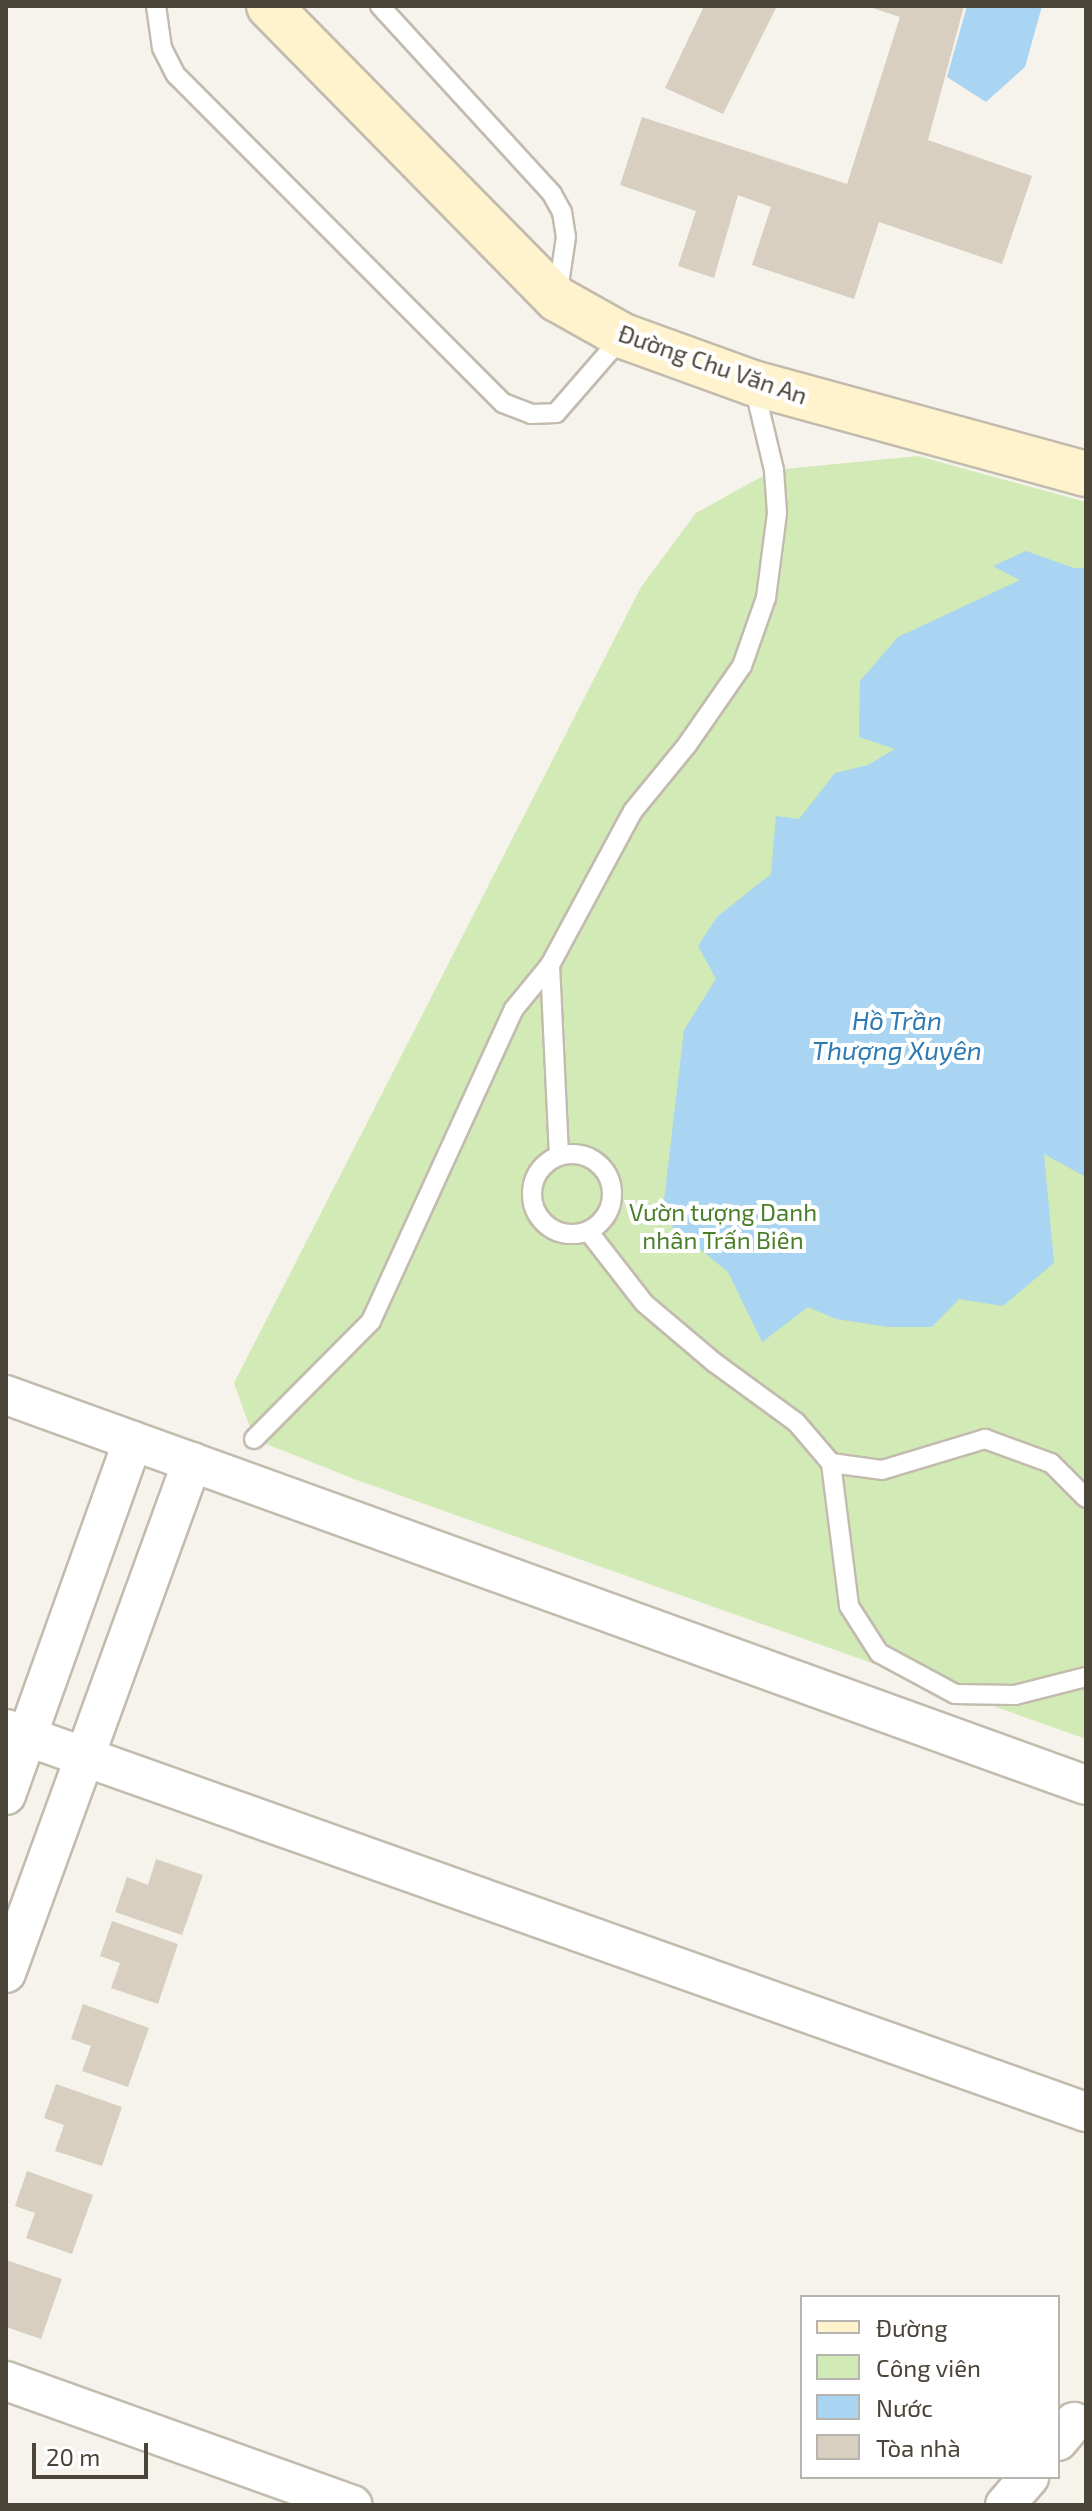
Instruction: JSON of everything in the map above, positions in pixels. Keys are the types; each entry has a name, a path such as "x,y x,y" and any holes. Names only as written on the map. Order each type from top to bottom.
{"main road":[{"name":"Đường Chu Văn An","path":"269,6 557,299 623,336 753,383 1086,474"}],"street":[{"path":"6,1395 1086,1785"},
{"path":"6,1795 16,1733 133,1441"},
{"path":"6,1973 192,1462"},
{"path":"16,1733 1086,2112"},
{"path":"6,2381 352,2505"},
{"path":"1005,2505 1027,2479"}],"lane":[{"path":"156,6 162,48 176,75 503,403 531,414 556,413 623,336"},
{"path":"380,6 552,194 562,212 566,237 557,299"},
{"path":"254,1439 371,1321 514,1009 550,965 633,811 687,745 742,666 766,598 777,513 774,470 753,383"},
{"path":"550,965 559,1155"},
{"path":"559,1155 585,1156 607,1174 611,1207 588,1231 555,1231 533,1206 536,1174 559,1155"},
{"path":"588,1231 644,1303 796,1422 831,1463 849,1606 879,1653 955,1694 1015,1695 1086,1677"},
{"path":"831,1463 882,1470 985,1439 1051,1463 1086,1498"}],"green space":[{"name":"Vườn tượng Danh nhân Trấn Biên","path":"918,456 1086,502 1086,1739 354,1479 254,1439 234,1383 641,587 696,513 774,470"}],"water":[{"path":"967,6 1042,6 1025,67 986,102 947,77"},
{"name":"Hồ Trần Thượng Xuyên","path":"1026,551 1074,568 1086,568 1086,1177 1044,1154 1054,1263 1003,1306 959,1299 932,1327 888,1327 836,1319 808,1307 762,1342 728,1272 662,1218 684,1030 716,979 698,946 717,917 771,874 776,816 799,819 835,773 868,765 895,749 859,737 860,681 898,637 1020,580 993,566"}],"building":[{"path":"704,6 777,6 723,114 665,88"},
{"path":"866,6 964,6 928,140 1032,176 1002,264 879,222 854,299 752,265 771,207 738,195 714,278 678,266 696,211 620,185 642,117 847,184 900,17"},
{"path":"156,1859 203,1875 182,1935 115,1912 127,1877 148,1885"},
{"path":"112,1921 178,1944 158,2004 111,1988 120,1963 100,1956"},
{"path":"83,2004 149,2028 128,2087 82,2071 91,2046 71,2039"},
{"path":"56,2084 122,2107 102,2166 55,2151 64,2125 44,2118"},
{"path":"27,2171 93,2195 72,2254 26,2238 35,2213 15,2206"},
{"path":"6,2260 62,2279 41,2339 6,2327"}]}
